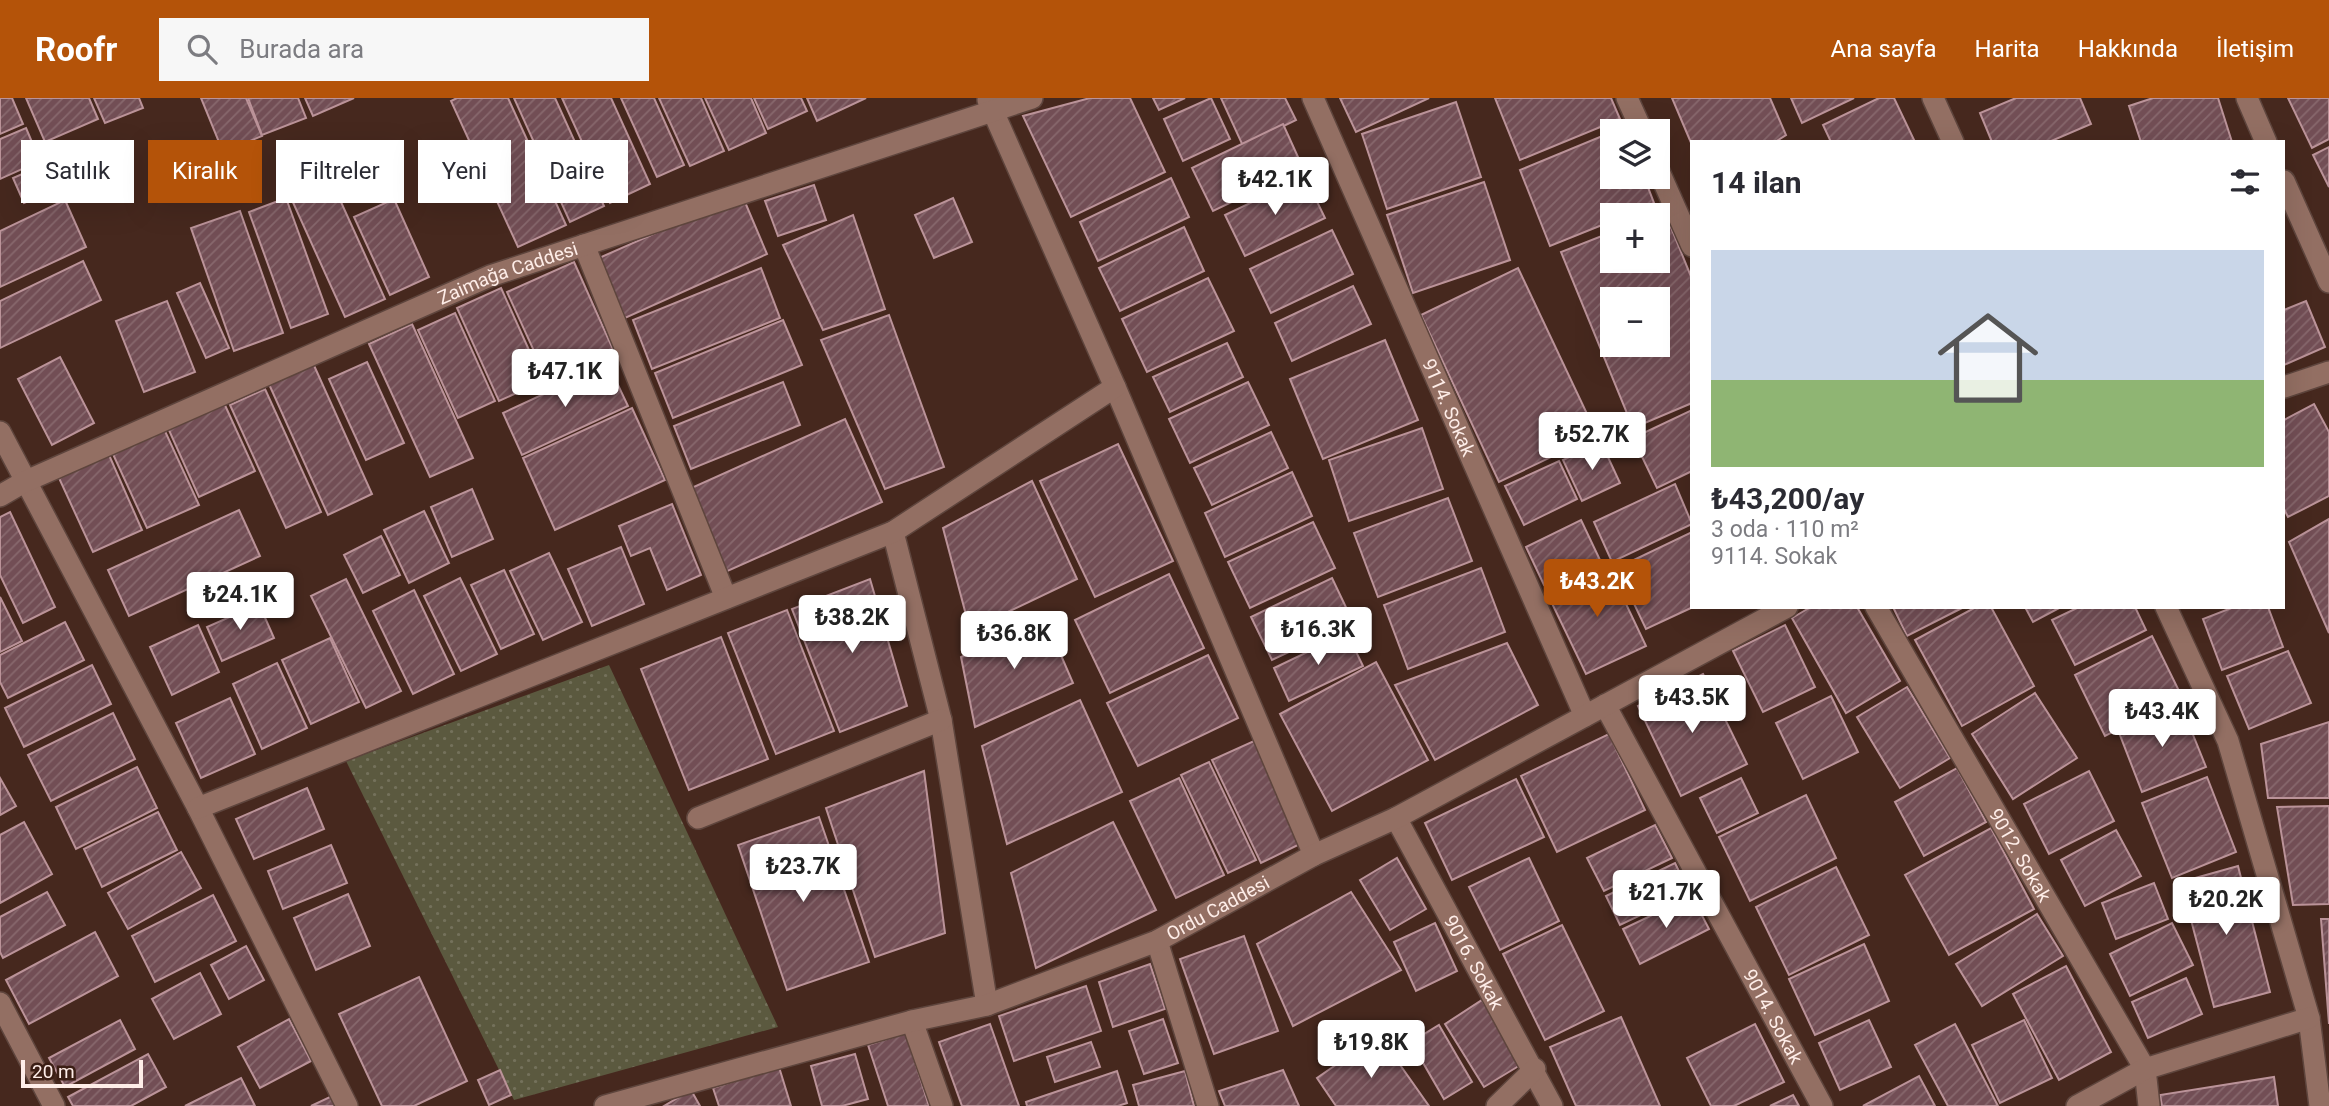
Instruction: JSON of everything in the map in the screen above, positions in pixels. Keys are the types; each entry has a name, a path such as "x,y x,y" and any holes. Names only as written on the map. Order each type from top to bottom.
{"street":[{"name":"Zaimağa Caddesi","path":"0,496 24,482 491,275 990,105 1032,98"},
{"name":"9114. Sokak","path":"1313,98 1585,716"},
{"path":"1627,98 1637,119"},
{"path":"1933,98 1953,140"},
{"path":"2247,98 2265,140"},
{"path":"990,105 1115,387 1314,855"},
{"path":"2285,183 2329,282"},
{"path":"1667,189 1690,241"},
{"path":"584,245 726,598"},
{"path":"2285,387 2329,372"},
{"path":"198,808 893,532 1115,387"},
{"path":"0,432 198,808 347,1106"},
{"path":"893,532 941,720 986,1004"},
{"name":"Ordu Caddesi","path":"606,1106 912,1021 986,1004 1157,941 1314,855 1396,818 1783,609"},
{"name":"9012. Sokak","path":"1878,609 2146,1069 2150,1106"},
{"path":"2167,609 2228,741 2309,1018 2320,1106"},
{"name":"9014. Sokak","path":"1605,705 1822,1106"},
{"path":"698,818 941,720"},
{"name":"9016. Sokak","path":"1396,818 1535,1069 1552,1106"},
{"path":"1157,941 1208,1106"},
{"path":"0,1003 54,1106"},
{"path":"2077,1106 2146,1069 2309,1018"},
{"path":"912,1021 942,1106"},
{"path":"1497,1106 1535,1069"}],"shaded area":[{"path":"609,665 778,1027 514,1100 346,761"}],"building":[{"path":"0,98 12,98 23,124 0,134"},
{"path":"26,98 89,98 98,119 44,140"},
{"path":"94,98 139,98 143,108 105,123"},
{"path":"201,98 246,98 262,136 252,140 218,140"},
{"path":"248,98 298,98 306,118 262,135"},
{"path":"305,98 354,98 313,116"},
{"path":"457,98 508,98 527,140 525,140 525,203 556,203 566,225 518,247 498,203 511,203 511,140 469,140 451,101"},
{"path":"514,98 555,98 574,140 533,140"},
{"path":"562,98 611,98 650,184 628,194 628,140 581,140"},
{"path":"621,98 654,98 684,165 657,177"},
{"path":"659,98 701,98 724,151 690,166"},
{"path":"705,98 751,98 766,133 729,150"},
{"path":"754,98 801,98 807,111 768,129"},
{"path":"807,98 866,98 817,121"},
{"path":"1090,98 1130,98 1165,172 1071,217 1023,116"},
{"path":"1153,98 1185,98 1159,110"},
{"path":"1211,98 1230,139 1183,161 1164,119"},
{"path":"1221,98 1285,98 1296,120 1243,146"},
{"path":"1340,98 1429,98 1356,132"},
{"path":"1495,98 1611,98 1620,119 1600,119 1600,127 1520,160"},
{"path":"1672,98 1770,98 1786,135 1778,140 1690,140"},
{"path":"1791,98 1854,98 1802,123"},
{"path":"1879,98 1894,98 1914,140 1830,140 1823,125"},
{"path":"2016,98 2080,98 2091,124 2054,140 1991,140 1980,113"},
{"path":"2153,98 2218,98 2231,140 2140,140 2129,106"},
{"path":"2288,98 2329,98 2329,139 2312,148"},
{"path":"1456,102 1481,177 1387,209 1362,134"},
{"path":"1283,124 1303,168 1213,211 1192,168"},
{"path":"26,128 31,140 21,140 21,170 0,179 0,139"},
{"path":"1600,137 1600,189 1649,189 1654,203 1600,203 1600,226 1550,246 1520,170"},
{"path":"2329,147 2329,187 2313,155"},
{"path":"21,174 21,196 13,178"},
{"path":"1305,177 1325,218 1245,256 1225,215"},
{"path":"1171,178 1189,217 1098,261 1080,222"},
{"path":"1484,182 1510,260 1413,293 1387,215"},
{"path":"814,185 826,220 778,236 765,201"},
{"path":"742,195 767,254 625,318 599,258"},
{"path":"953,198 972,242 934,258 915,215"},
{"path":"276,202 288,203 328,314 291,328 249,212"},
{"path":"59,203 66,203 86,247 0,287 0,231"},
{"path":"293,203 341,203 385,299 345,317"},
{"path":"385,203 396,203 429,277 390,295 354,217"},
{"path":"561,203 603,203 604,206 570,222"},
{"path":"240,211 283,333 234,351 191,228"},
{"path":"853,215 885,309 823,330 783,245"},
{"path":"1670,225 1690,274 1690,404 1633,428 1604,357 1670,357 1670,287 1600,287 1600,347 1561,252 1600,237 1600,273 1670,273"},
{"path":"1184,227 1204,271 1120,311 1099,268"},
{"path":"1332,230 1353,274 1271,313 1250,269"},
{"path":"83,261 101,300 0,348 0,301"},
{"path":"574,262 616,356 550,386 507,292"},
{"path":"761,268 780,318 652,369 633,320"},
{"path":"1518,268 1597,435 1499,482 1421,315"},
{"path":"1208,278 1234,331 1147,372 1122,319"},
{"path":"200,283 229,348 206,358 177,293"},
{"path":"1353,286 1371,324 1292,361 1275,323"},
{"path":"501,288 543,381 499,401 457,308"},
{"path":"167,301 195,372 144,392 116,321"},
{"path":"2306,301 2325,347 2285,365 2285,310"},
{"path":"455,313 495,401 458,418 418,330"},
{"path":"889,315 944,467 885,489 821,340"},
{"path":"783,320 802,365 673,418 655,373"},
{"path":"412,324 473,458 430,477 369,344"},
{"path":"1385,340 1418,420 1323,459 1290,379"},
{"path":"1227,343 1243,377 1170,412 1153,377"},
{"path":"60,357 94,423 52,445 18,379"},
{"path":"312,361 372,494 328,515 268,382"},
{"path":"367,362 404,443 366,460 329,379"},
{"path":"608,364 628,406 522,455 503,413"},
{"path":"783,382 800,425 691,469 674,426"},
{"path":"1248,382 1269,425 1190,463 1169,419"},
{"path":"265,389 321,512 286,528 230,405"},
{"path":"224,403 255,471 199,497 168,428"},
{"path":"2314,404 2329,432 2329,496 2288,517 2285,511 2285,419"},
{"path":"632,408 665,480 555,530 523,458"},
{"path":"1690,411 1690,472 1657,488 1633,438"},
{"path":"845,419 882,502 723,573 687,490"},
{"path":"1422,428 1443,489 1349,521 1329,460"},
{"path":"164,429 199,505 147,528 112,452"},
{"path":"1271,432 1288,468 1212,505 1194,468"},
{"path":"1601,442 1620,483 1582,501 1563,460"},
{"path":"1118,444 1173,561 1095,597 1040,481"},
{"path":"109,455 142,530 93,552 59,478"},
{"path":"1559,461 1577,499 1524,525 1505,486"},
{"path":"1292,472 1312,516 1225,557 1205,513"},
{"path":"1032,481 1077,579 970,630 943,528"},
{"path":"1675,484 1690,525 1612,562 1594,522"},
{"path":"472,489 493,539 452,557 431,507"},
{"path":"1448,498 1472,561 1378,597 1354,533"},
{"path":"672,504 701,575 667,590 650,548 631,556 619,526"},
{"path":"239,510 260,556 129,616 108,570"},
{"path":"424,511 449,563 409,583 384,530"},
{"path":"10,512 55,607 23,623 0,575 0,517"},
{"path":"2329,519 2329,633 2289,542"},
{"path":"1581,520 1600,560 1544,585 1526,547"},
{"path":"1313,522 1335,568 1250,608 1228,562"},
{"path":"1690,533 1690,608 1646,629 1617,568"},
{"path":"381,536 400,575 363,593 344,555"},
{"path":"621,547 644,604 592,626 568,569"},
{"path":"549,553 582,622 543,640 510,571"},
{"path":"1607,564 1646,646 1586,674 1547,593"},
{"path":"1481,568 1505,632 1408,669 1384,605"},
{"path":"504,570 534,634 501,649 471,585"},
{"path":"1169,574 1204,648 1110,693 1075,620"},
{"path":"460,578 497,654 461,671 424,596"},
{"path":"1332,578 1353,622 1272,660 1251,617"},
{"path":"346,579 401,691 366,708 311,596"},
{"path":"870,579 907,706 840,732 792,609"},
{"path":"414,590 454,674 413,694 373,611"},
{"path":"0,597 22,641 0,652"},
{"path":"259,604 274,638 222,661 207,627"},
{"path":"1808,609 1858,609 1900,681 1846,713 1792,618"},
{"path":"1894,609 1960,609 1907,636"},
{"path":"1972,609 1992,609 2034,686 1962,726 1915,640"},
{"path":"2026,609 2057,609 2033,622"},
{"path":"2075,609 2136,609 2146,630 2075,665 2052,620"},
{"path":"2229,609 2269,609 2283,647 2222,670 2203,619"},
{"path":"787,610 834,731 776,754 728,633"},
{"path":"1044,616 1073,683 975,727 961,657"},
{"path":"65,622 84,660 8,698 0,682 0,655"},
{"path":"198,625 219,672 172,695 150,647"},
{"path":"1785,625 1815,687 1763,712 1733,651"},
{"path":"1347,633 1363,666 1289,701 1274,668"},
{"path":"2152,636 2182,697 2105,736 2075,675"},
{"path":"721,637 768,759 689,790 641,669"},
{"path":"330,638 359,702 311,724 282,660"},
{"path":"1507,643 1538,705 1435,760 1395,685"},
{"path":"2288,651 2311,703 2249,729 2227,676"},
{"path":"1208,655 1238,718 1138,766 1107,703"},
{"path":"1376,662 1428,760 1332,811 1280,714"},
{"path":"277,663 307,728 262,749 233,684"},
{"path":"92,665 111,704 24,747 5,708"},
{"path":"1703,674 1747,764 1681,796 1638,706"},
{"path":"1907,687 1950,758 1900,788 1857,717"},
{"path":"2035,693 2077,758 2013,799 1972,734"},
{"path":"1831,696 1858,752 1803,779 1776,723"},
{"path":"230,698 255,754 201,778 176,723"},
{"path":"1080,700 1122,792 1007,844 982,746"},
{"path":"2181,705 2206,767 2142,792 2118,730"},
{"path":"113,713 135,759 51,801 28,755"},
{"path":"2329,722 2329,798 2268,798 2261,744"},
{"path":"1609,734 1645,810 1557,852 1521,776"},
{"path":"1254,741 1302,843 1261,863 1212,760"},
{"path":"1209,762 1256,860 1228,873 1181,775"},
{"path":"137,767 157,808 76,849 56,807"},
{"path":"1957,768 1986,822 1924,856 1895,802"},
{"path":"924,771 945,933 875,957 826,808"},
{"path":"2089,771 2114,821 2049,854 2024,804"},
{"path":"2207,777 2236,852 2172,878 2142,803"},
{"path":"0,778 16,806 0,815"},
{"path":"1179,778 1224,875 1176,898 1130,801"},
{"path":"1741,778 1758,813 1717,833 1700,798"},
{"path":"1516,779 1544,837 1452,880 1425,823"},
{"path":"307,788 324,829 254,859 236,819"},
{"path":"1806,795 1836,858 1750,901 1719,837"},
{"path":"2329,806 2329,904 2293,905 2277,807"},
{"path":"158,812 177,850 102,887 84,849"},
{"path":"819,817 869,962 787,990 738,845"},
{"path":"24,822 52,874 0,903 0,835"},
{"path":"1113,822 1156,910 1036,968 1011,873"},
{"path":"1655,825 1672,858 1604,891 1587,858"},
{"path":"1991,828 2034,909 1949,955 1905,875"},
{"path":"2116,830 2141,876 2085,906 2061,860"},
{"path":"331,845 347,883 283,909 268,871"},
{"path":"181,852 201,888 128,929 108,893"},
{"path":"1397,858 1426,909 1390,930 1360,880"},
{"path":"1529,858 1559,921 1500,950 1469,887"},
{"path":"1675,863 1689,892 1620,925 1606,896"},
{"path":"2238,866 2270,992 2214,1007 2181,882"},
{"path":"1836,867 1869,935 1789,975 1756,907"},
{"path":"2154,883 2168,919 2116,939 2102,903"},
{"path":"47,892 65,925 3,958 0,952 0,917"},
{"path":"1351,892 1401,970 1293,1026 1257,944"},
{"path":"348,894 370,946 316,970 294,918"},
{"path":"213,895 236,941 155,982 132,936"},
{"path":"1692,896 1709,929 1640,964 1623,929"},
{"path":"2037,914 2063,956 1982,1006 1956,964"},
{"path":"2321,919 2329,919 2329,1024"},
{"path":"1435,923 1457,971 1416,991 1394,942"},
{"path":"2172,923 2193,965 2130,996 2110,954"},
{"path":"1562,925 1604,1011 1545,1040 1503,954"},
{"path":"95,932 118,976 29,1024 6,980"},
{"path":"1244,936 1278,1031 1214,1054 1180,959"},
{"path":"1864,944 1889,1001 1815,1035 1789,979"},
{"path":"246,946 264,980 229,999 211,965"},
{"path":"1150,964 1165,1009 1113,1027 1099,982"},
{"path":"2066,966 2111,1052 2059,1080 2013,994"},
{"path":"200,973 221,1014 174,1039 152,999"},
{"path":"419,977 467,1081 414,1106 382,1106 339,1014"},
{"path":"2186,978 2202,1014 2148,1038 2132,1002"},
{"path":"1086,986 1101,1031 1014,1061 999,1016"},
{"path":"1482,1000 1522,1064 1484,1087 1445,1024"},
{"path":"1621,1017 1660,1106 1576,1106 1550,1047"},
{"path":"289,1019 311,1061 260,1088 238,1047"},
{"path":"1163,1019 1178,1063 1144,1074 1129,1031"},
{"path":"120,1020 135,1049 65,1087 49,1058"},
{"path":"1869,1020 1891,1067 1840,1090 1819,1043"},
{"path":"2024,1020 2052,1078 2000,1103 1972,1045"},
{"path":"990,1024 1019,1106 962,1106 939,1042"},
{"path":"1755,1024 1784,1082 1734,1106 1711,1106 1687,1058"},
{"path":"1955,1024 1998,1106 1948,1106 1915,1045"},
{"path":"1439,1025 1472,1082 1444,1099 1411,1042"},
{"path":"906,1033 929,1106 888,1106 868,1045"},
{"path":"1379,1035 1429,1106 1336,1106 1317,1078"},
{"path":"1091,1042 1100,1067 1055,1082 1047,1057"},
{"path":"148,1054 166,1087 131,1106 73,1106 68,1097"},
{"path":"855,1054 868,1099 842,1106 822,1106 811,1066"},
{"path":"779,1067 791,1106 719,1106 713,1088"},
{"path":"500,1070 511,1095 489,1105 478,1080"},
{"path":"1283,1070 1299,1106 1225,1106 1219,1091"},
{"path":"1117,1071 1127,1103 1118,1106 1027,1106 1026,1102"},
{"path":"1185,1071 1194,1106 1139,1106 1133,1085"},
{"path":"1919,1076 1935,1106 1863,1106"},
{"path":"2274,1077 2278,1106 2162,1106 2160,1095"},
{"path":"241,1078 255,1106 185,1106"},
{"path":"691,1090 700,1106 664,1106"},
{"path":"1793,1095 1799,1106 1770,1106"},
{"path":"332,1096 336,1106 311,1106"}]}
